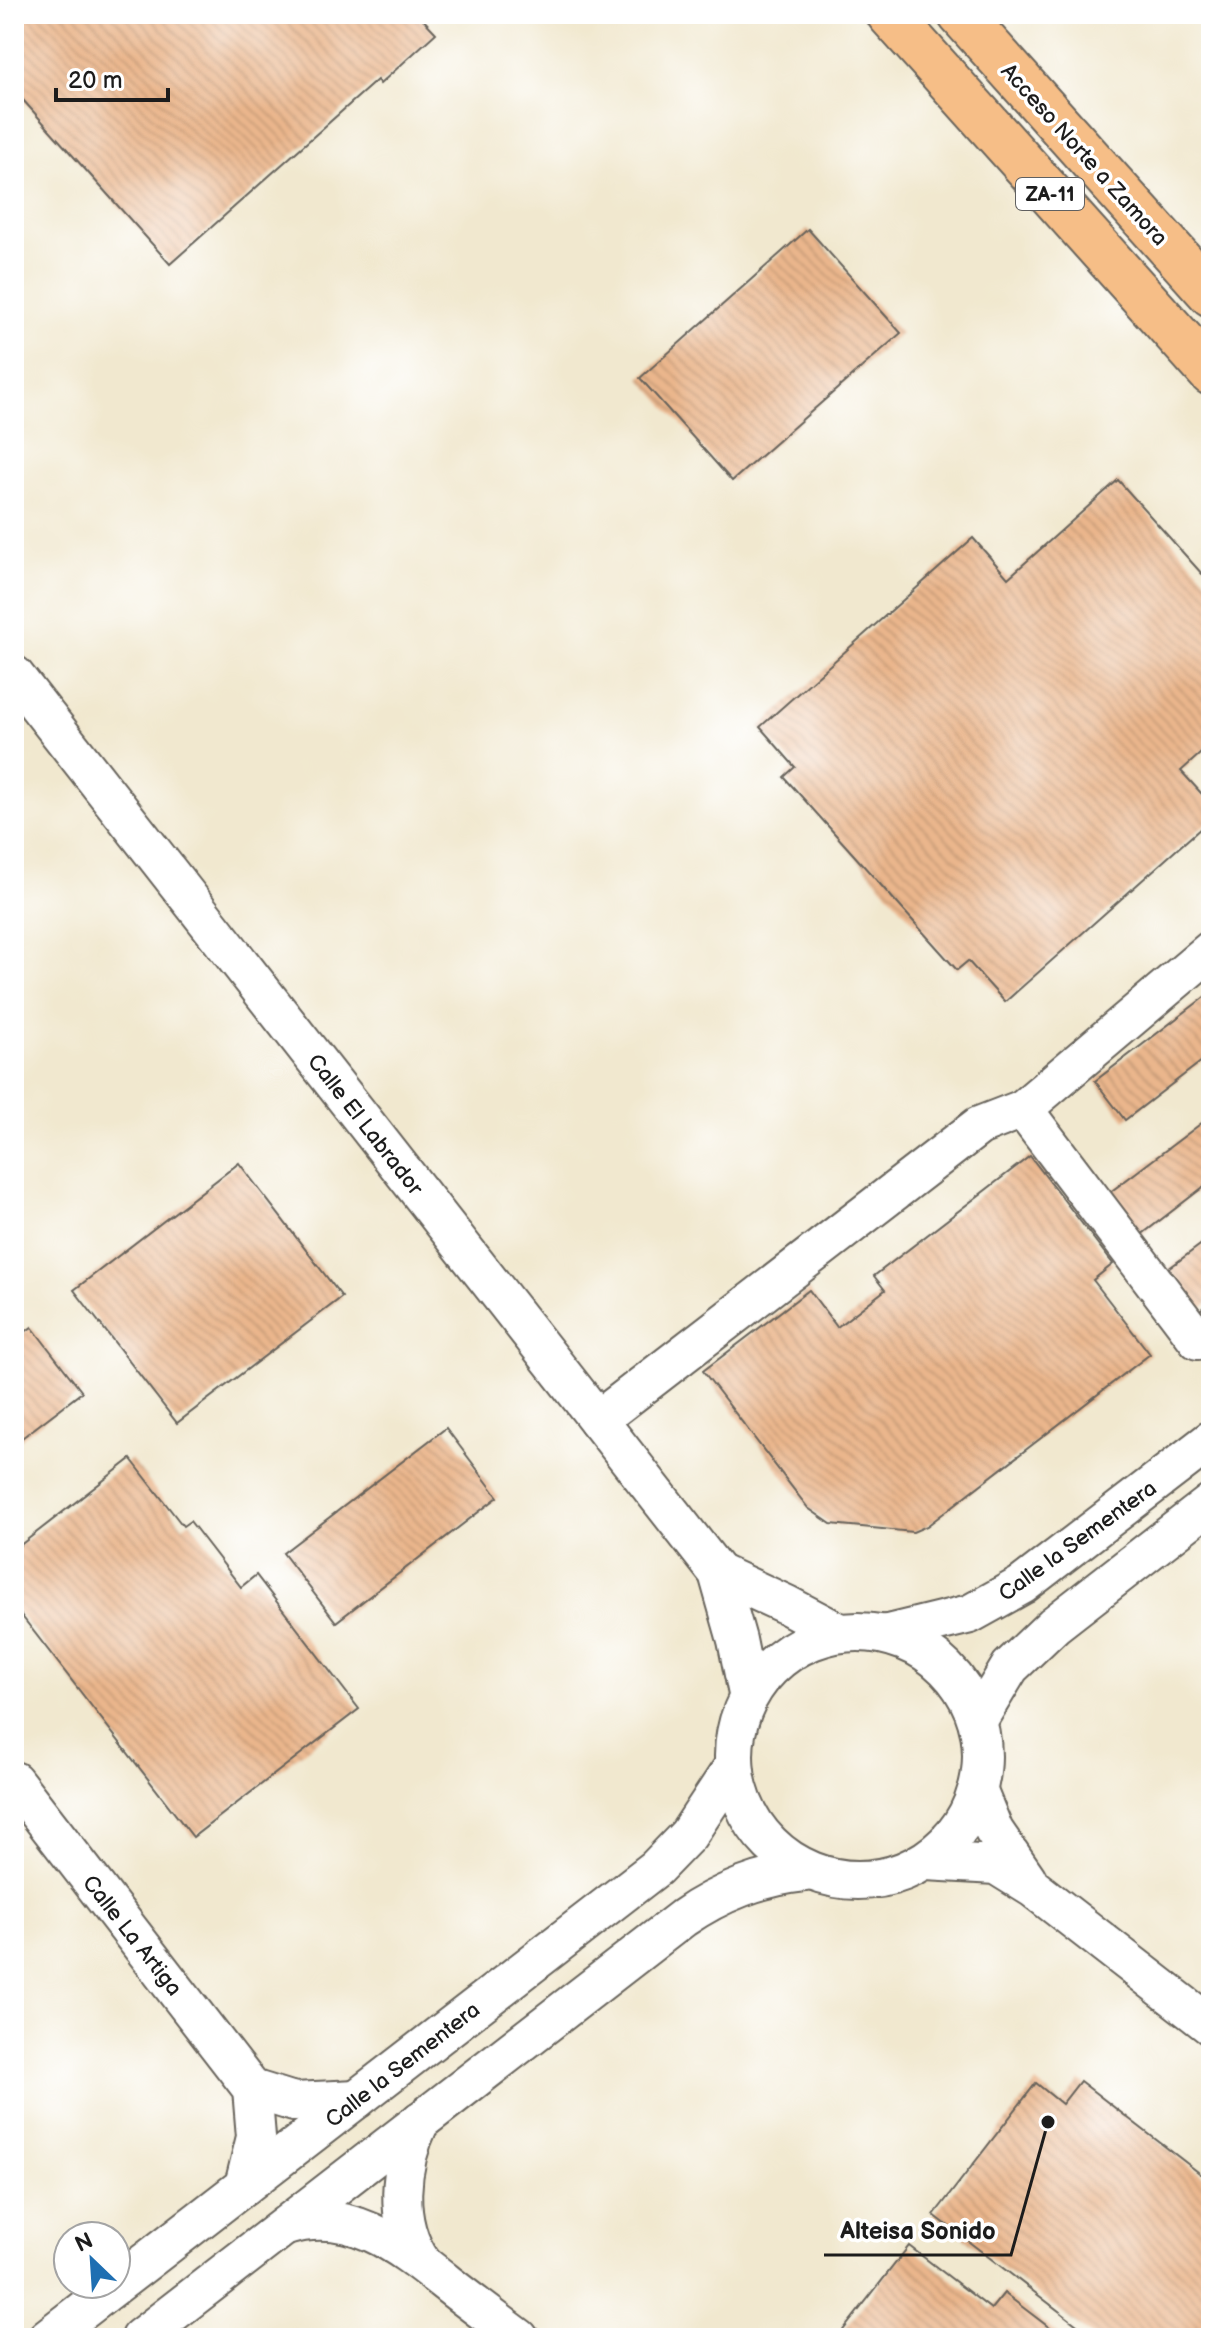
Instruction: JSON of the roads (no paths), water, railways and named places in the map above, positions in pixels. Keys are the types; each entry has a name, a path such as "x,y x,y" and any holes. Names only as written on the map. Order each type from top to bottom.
{"highway":[{"name":"ZA-11","path":"889,14 1211,373"},
{"name":"Acceso Norte a Zamora","path":"960,14 1211,294"}],"street":[{"name":"Calle El Labrador","path":"14,675 718,1573 748,1694"},
{"path":"598,1420 979,1126 1023,1109 1211,950"},
{"path":"1023,1109 1198,1340 1211,1330"},
{"name":"Calle la Sementera","path":"888,1634 970,1614 1022,1585 1211,1440"},
{"path":"978,1720 1010,1667 1054,1625 1211,1503"},
{"name":"Calle El Labrador","path":"718,1573 838,1632"},
{"path":"140,2338 692,1912 725,1894 777,1876 805,1872 841,1879 885,1878 926,1861 958,1830 978,1792 983,1756 978,1720 945,1665 888,1634 838,1632 786,1653 748,1694 735,1730 733,1767 753,1825 776,1851 805,1872"},
{"name":"Calle la Sementera","path":"47,2338 656,1868 688,1835 733,1767"},
{"name":"Calle La Artiga","path":"14,1781 252,2089"},
{"path":"978,1792 994,1831 1033,1888"},
{"path":"926,1861 996,1865 1033,1888 1211,2026"},
{"path":"244,2186 256,2137 252,2089 294,2102 357,2099"},
{"path":"420,2121 406,2159 403,2193 407,2235 422,2263"},
{"path":"283,2227 316,2220 353,2225 385,2238 519,2338"}],"place":[{"name":"Alteisa Sonido","path":"1048,2122"}]}
